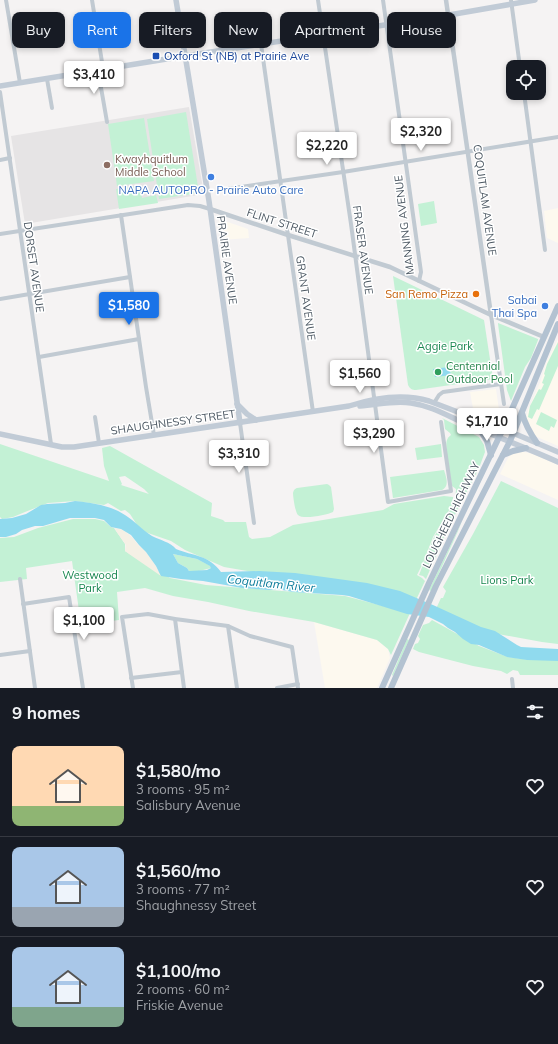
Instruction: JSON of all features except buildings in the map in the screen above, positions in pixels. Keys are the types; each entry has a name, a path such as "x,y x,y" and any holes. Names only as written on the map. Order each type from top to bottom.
{"main road":[{"name":"PRAIRIE AVENUE","path":"176,0 210,209 240,423"},
{"path":"456,14 511,2 535,0"},
{"path":"379,25 387,24"},
{"path":"0,86 236,48"},
{"name":"LOUGHEED HIGHWAY","path":"382,688 425,590 504,429 558,306"},
{"name":"LOUGHEED HIGHWAY","path":"391,688 433,593 514,433 558,324"},
{"name":"SHAUGHNESSY STREET","path":"0,434 68,447 240,423 406,397 434,403 504,429 558,452"},
{"name":"SHAUGHNESSY STREET","path":"375,402 402,402 418,404 434,409 480,430 510,441 558,462"},
{"path":"237,404 247,414 256,420"},
{"path":"522,413 530,434 537,443"},
{"path":"480,430 487,441 491,456"},
{"path":"503,455 526,448"}],"street":[{"path":"6,0 20,83"},
{"path":"92,0 102,62 99,76 107,122"},
{"name":"FRASER AVENUE","path":"318,0 320,12"},
{"name":"MANNING AVENUE","path":"383,0 387,24"},
{"name":"COQUITLAM AVENUE","path":"446,0 448,12"},
{"path":"511,2 519,60"},
{"name":"GRANT AVENUE","path":"262,48 313,412"},
{"name":"FRASER AVENUE","path":"326,48 388,502 452,491 441,422"},
{"name":"MANNING AVENUE","path":"390,48 421,272 419,281"},
{"name":"COQUITLAM AVENUE","path":"454,48 504,404"},
{"path":"47,79 52,108"},
{"name":"DORSET AVENUE","path":"0,92 51,444"},
{"path":"525,100 545,250"},
{"path":"227,189 343,172 558,137"},
{"path":"0,160 10,158"},
{"name":"FLINT STREET","path":"0,234 188,205 200,206 390,267 492,315 544,337"},
{"path":"121,215 154,435"},
{"path":"0,299 130,277"},
{"path":"39,357 139,339"},
{"path":"434,403 439,394 443,392 501,384"},
{"path":"95,417 99,443"},
{"name":"PRAIRIE AVENUE","path":"240,423 254,523"},
{"path":"20,579 35,688"},
{"path":"23,604 69,597 83,688"},
{"path":"133,688 122,617 148,614 228,626 250,636 292,647 298,686 277,688"},
{"path":"175,619 184,688"},
{"path":"228,626 238,688"},
{"path":"0,655 30,651"},
{"path":"131,678 182,672"},
{"path":"512,679 513,688"}],"shaded area":[{"name":"Kwayhquitlum Middle School","path":"189,107 204,194 25,224 11,136"},
{"path":"558,208 558,243 547,238 544,211"},
{"path":"222,220 248,229 249,238 221,240 218,223"},
{"path":"558,339 558,446 535,436 526,417 541,380 546,363"},
{"path":"496,389 499,410 474,414 470,392"},
{"path":"519,452 533,454 558,465 558,500 500,474 508,458 512,454"},
{"path":"314,622 377,640 388,649 390,658 377,688 325,688"}],"green space":[{"path":"186,112 199,193 159,199 147,119"},
{"path":"144,118 154,181 117,186 108,124"},
{"path":"140,186 142,198 156,195 158,203 119,209 116,189"},
{"path":"434,201 437,223 421,226 418,204"},
{"name":"Aggie Park","path":"393,276 484,320 493,379 416,390 410,388 408,385"},
{"path":"498,323 538,339 511,401 507,390"},
{"path":"558,342 558,366 539,410 537,409 532,419 528,417 530,406 539,389 541,390 544,384 542,383 547,364"},
{"path":"541,412 557,420 554,428 551,426 549,431 536,424"},
{"path":"442,418 479,437 484,445 485,452 479,468 447,530 426,579 419,575 434,537 454,504 456,491 456,489 452,486 446,449 448,437 451,435 445,429 444,420"},
{"path":"0,444 109,481 104,466 102,448 110,446 212,503 211,516 225,522 246,522 249,537 252,539 270,537 293,525 383,510 394,504 444,496 453,497 451,507 433,537 417,575 425,581 416,600 224,567 185,550 171,541 145,532 137,525 130,514 125,510 121,511 108,503 104,505 75,501 48,503 13,517 2,519 0,517","holes":["125,476 149,494 121,485 122,484 119,477"]},
{"path":"441,444 442,457 417,460 415,448"},
{"path":"444,470 447,484 442,490 393,498 390,477"},
{"name":"Lions Park","path":"501,481 558,508 558,644 498,634 435,611 446,591 443,587"},
{"path":"327,484 331,487 334,509 333,512 321,516 310,517 298,515 293,497 295,489"},
{"name":"Westwood Park","path":"73,519 95,519 104,521 114,528 125,544 125,551 170,578 206,585 345,596 410,613 391,655 388,649 377,640 314,622 173,596 145,588 117,592 119,620 81,625 72,561 26,568 27,579 0,582 0,538 14,537 38,528"},
{"path":"462,521 458,531 431,591 429,590"},
{"path":"173,554 197,559 211,566 211,568 199,571 189,571 187,568 178,563"},
{"path":"432,620 479,646 508,657 531,660 558,659 558,675 520,675 518,671 513,670 507,674 501,671 473,666 419,652 413,649 415,644 418,643 420,639 418,636 423,625"},
{"path":"407,639 409,640 393,676 392,675"}],"sand":[{"path":"115,528 123,530 132,537 145,551 161,576 125,551 126,545"}],"water":[{"path":"449,367 451,375 435,377 433,369"},
{"name":"Coquitlam River","path":"75,501 101,505 113,509 129,517 152,536 168,543 176,549 206,559 216,566 221,572 259,571 295,573 367,583 400,591 481,627 495,631 521,647 558,649 558,661 527,660 507,657 479,645 471,644 443,624 429,617 407,614 349,596 293,592 277,589 269,590 242,588 203,581 161,576 146,552 131,535 121,529 111,527 104,520 95,518 70,518 43,526 35,526 6,537 0,537 0,519 12,518 26,514 41,505","holes":["173,554 197,559 211,568 207,570 189,571 187,568 178,563"]}],"place":[{"name":"Oxford St (NB) at Prairie Ave","path":"156,56"},
{"name":"Kwayhquitlum Middle School","path":"107,165"},
{"name":"NAPA AUTOPRO - Prairie Auto Care","path":"211,177"},
{"name":"San Remo Pizza","path":"476,294"},
{"name":"Sabai Thai Spa","path":"545,306"},
{"name":"Centennial Outdoor Pool","path":"438,372"}]}
